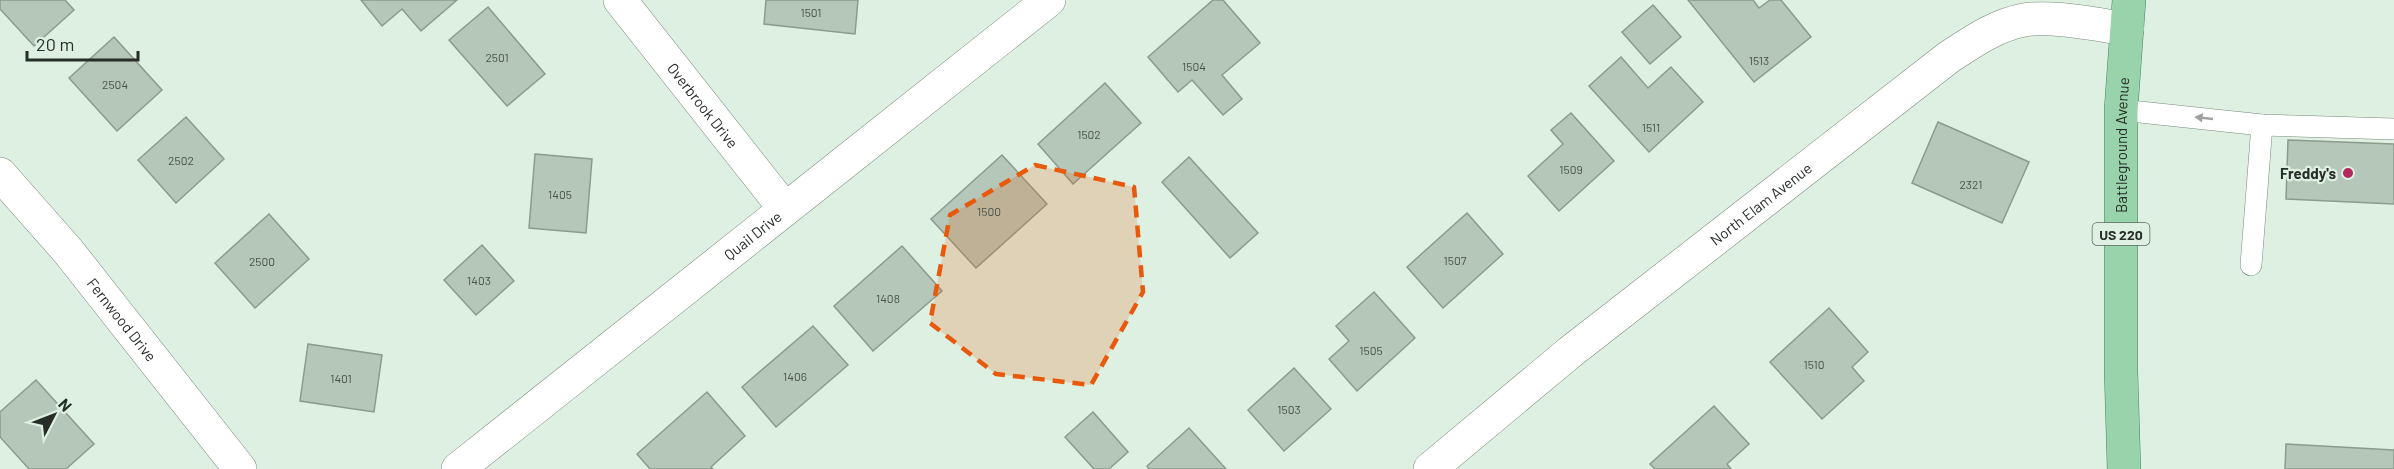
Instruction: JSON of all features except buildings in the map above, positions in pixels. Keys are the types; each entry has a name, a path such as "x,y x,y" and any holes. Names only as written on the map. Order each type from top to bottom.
{"main road":[{"name":"Battleground Avenue","path":"2124,469 2121,371 2121,110 2128,14"}],"street":[{"name":"Overbrook Drive","path":"620,0 785,209"},
{"name":"Quail Drive","path":"458,469 1048,0"},
{"path":"1985,34 2014,0"},
{"name":"North Elam Avenue","path":"1430,469 1579,345 1949,57 1985,34 2025,20 2072,21 2128,14"},
{"name":"Fernwood Drive","path":"0,174 68,251 240,469"}],"lane":[{"path":"2121,110 2262,125 2394,129"},
{"path":"2251,265 2262,125"}],"highlighted area":[{"path":"1035,165 1134,187 1143,292 1091,385 996,374 930,323 950,215"}],"place":[{"name":"Freddy's","path":"2348,173"}]}
